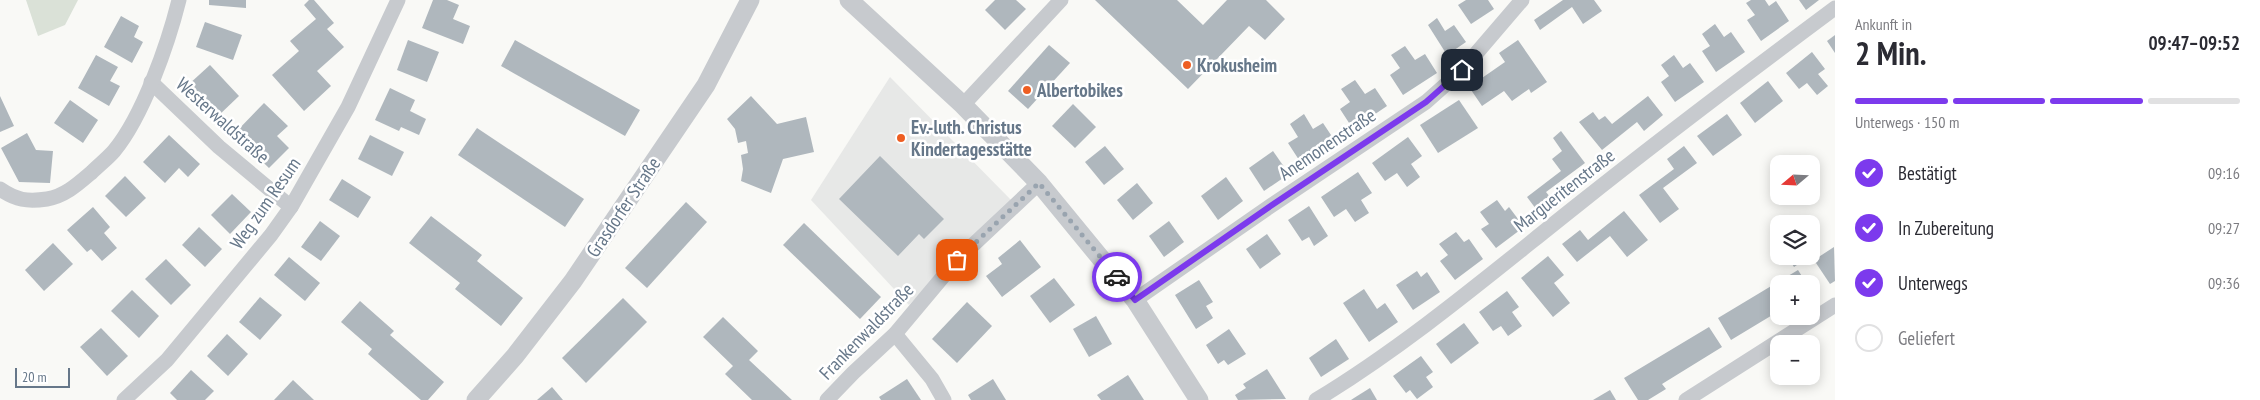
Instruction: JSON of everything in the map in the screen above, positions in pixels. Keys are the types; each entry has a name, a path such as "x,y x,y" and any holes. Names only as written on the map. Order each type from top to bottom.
{"street":[{"name":"Westerwaldstraße","path":"0,189 12,198 37,200 59,197 81,182 114,151 133,120 151,82 179,0"},
{"name":"Weg zum Resum","path":"124,400 167,360 272,235 291,207 348,107 398,0"},
{"name":"Grasdorfer Straße","path":"476,400 515,356 573,281 706,85 750,0"},
{"path":"848,0 963,106 1039,183 1135,300 1199,400"},
{"path":"963,106 1061,0"},
{"name":"Anemonenstraße","path":"1135,300 1426,102 1462,70 1512,4"},
{"name":"Margueritenstraße","path":"1316,400 1345,383 1452,305 1704,106 1835,8"},
{"name":"Westerwaldstraße","path":"151,82 219,147 291,207"},
{"name":"Frankenwaldstraße","path":"827,400 853,373 896,334 957,260 1039,183"},
{"path":"1686,400 1835,305"},
{"path":"896,334 932,379 944,400"}],"shaded area":[{"path":"26,0 78,0 65,25 38,36"},
{"name":"Ev.-luth. Christus Kindertagesstätte","path":"890,77 1011,200 909,305 811,200"}],"building":[{"path":"209,0 246,0 246,8 209,5"},
{"path":"309,0 314,0 334,23 327,29 344,47 317,71 331,86 304,111 272,75 299,51 290,41 316,19 304,5"},
{"path":"433,0 447,0 459,5 453,19 470,26 463,44 422,28"},
{"path":"995,0 1016,0 1026,9 1005,30 985,10"},
{"name":"Krokusheim","path":"1095,0 1177,0 1203,25 1227,0 1266,0 1285,19 1265,40 1249,26 1188,89"},
{"path":"1466,0 1488,0 1494,9 1471,24 1458,5"},
{"path":"1563,0 1594,0 1602,11 1583,24 1572,7 1540,30 1534,20"},
{"path":"1751,0 1765,0 1769,6 1776,1 1789,21 1761,41 1747,20 1755,15 1746,3"},
{"path":"1799,0 1819,0 1806,10"},
{"path":"121,16 139,26 134,37 143,42 132,63 104,47"},
{"path":"1437,18 1445,31 1454,25 1466,42 1447,55 1428,25"},
{"path":"205,22 242,35 233,60 196,47"},
{"path":"1715,24 1724,37 1731,32 1745,52 1716,72 1702,51 1710,46 1702,34"},
{"path":"1835,35 1835,53 1827,41"},
{"path":"408,40 439,52 427,82 397,70"},
{"path":"515,40 640,110 625,136 501,66"},
{"path":"1518,40 1547,82 1531,93 1529,89 1512,101 1504,91 1482,106 1469,87 1505,62 1499,53"},
{"path":"1049,45 1070,63 1028,109 1008,91"},
{"path":"1405,46 1415,60 1425,54 1437,73 1403,95 1390,75 1400,68 1391,55"},
{"path":"1812,52 1825,69 1818,74 1828,86 1817,95 1807,83 1799,89 1786,73"},
{"path":"96,55 118,67 110,81 120,86 109,106 78,88"},
{"path":"1674,55 1683,68 1690,63 1704,82 1675,102 1661,82 1669,76 1661,65"},
{"path":"210,65 239,96 217,117 188,85"},
{"path":"1355,80 1365,94 1375,88 1387,106 1353,129 1340,109 1350,102 1341,89"},
{"path":"1768,81 1783,101 1755,123 1740,103"},
{"path":"390,88 415,100 410,111 426,119 419,135 401,127 399,131 375,120"},
{"path":"0,96 14,126 0,132"},
{"path":"751,96 777,124 806,117 814,152 783,159 771,193 741,181 743,169 741,155 748,153 746,141 738,143 735,129 727,119"},
{"path":"1648,96 1663,115 1644,131 1637,122 1602,150 1579,122 1593,112 1599,120 1605,116 1612,124"},
{"path":"70,100 98,120 83,143 54,123"},
{"path":"1459,100 1478,128 1438,153 1420,125"},
{"path":"264,103 288,126 277,136 289,148 269,168 234,134"},
{"path":"1073,104 1096,127 1075,148 1052,126"},
{"path":"1304,114 1313,129 1323,123 1335,141 1301,163 1288,143 1298,137 1290,124"},
{"path":"1727,114 1742,135 1713,156 1697,136"},
{"path":"477,128 584,199 565,227 458,155"},
{"path":"1561,131 1585,163 1546,192 1554,202 1539,213 1527,197 1561,171 1552,159 1562,151 1553,138"},
{"path":"27,133 36,150 53,151 50,183 19,182 1,148"},
{"path":"169,135 200,164 188,177 179,168 165,183 143,162"},
{"path":"370,135 404,152 392,176 358,159"},
{"path":"1408,137 1422,156 1411,164 1420,177 1407,187 1397,173 1385,181 1372,163"},
{"path":"1105,146 1124,169 1104,185 1085,162"},
{"path":"1684,146 1697,163 1663,188 1679,209 1660,223 1639,195 1674,169 1667,159"},
{"path":"1273,151 1289,174 1264,191 1249,168"},
{"path":"880,156 944,219 924,239 919,234 898,256 839,199"},
{"path":"1358,172 1372,193 1361,200 1369,213 1355,222 1346,209 1334,217 1321,197"},
{"path":"125,176 146,198 126,217 105,196"},
{"path":"1226,177 1243,201 1218,220 1201,196"},
{"path":"342,179 371,197 358,218 329,200"},
{"path":"1137,183 1153,203 1133,220 1117,200"},
{"path":"232,194 251,212 230,234 211,215"},
{"path":"1497,200 1505,211 1509,207 1524,227 1496,248 1481,229 1489,224 1480,212"},
{"path":"686,202 707,222 647,288 625,268"},
{"path":"1309,206 1328,236 1314,246 1309,237 1302,241 1288,220"},
{"path":"93,207 110,227 104,233 117,248 102,261 91,249 87,252 67,230"},
{"path":"1624,211 1648,240 1627,257 1610,236 1577,262 1562,244 1580,230 1588,240"},
{"path":"431,216 482,255 477,261 523,298 501,326 455,289 460,283 409,243"},
{"path":"320,221 340,236 321,261 301,247"},
{"path":"1169,221 1184,242 1164,257 1149,236"},
{"path":"804,223 881,297 860,319 783,245"},
{"path":"199,227 222,249 205,267 182,245"},
{"path":"1456,232 1464,242 1469,239 1483,259 1455,280 1440,261 1448,255 1439,244"},
{"path":"1267,234 1281,254 1260,269 1246,249"},
{"path":"1020,240 1041,267 1002,297 986,276 1002,264 998,258"},
{"path":"53,243 73,264 44,291 25,270"},
{"path":"1834,247 1835,281 1830,284 1817,265 1820,265 1820,256"},
{"path":"1548,256 1564,275 1554,283 1570,303 1553,317 1521,278"},
{"path":"289,257 320,283 305,301 274,275"},
{"path":"166,259 191,285 171,305 145,279"},
{"path":"1798,270 1801,275 1790,275"},
{"path":"1417,271 1421,277 1427,272 1440,292 1413,310 1396,285"},
{"path":"1054,278 1075,305 1050,323 1030,296"},
{"path":"1199,280 1213,302 1206,306 1213,318 1196,329 1175,295"},
{"path":"1770,287 1770,316 1731,340 1718,318"},
{"path":"1364,289 1377,309 1385,303 1398,322 1369,342 1343,303"},
{"path":"132,290 159,316 139,338 111,311"},
{"path":"1507,291 1519,307 1512,312 1522,326 1508,336 1501,326 1493,331 1479,312"},
{"path":"260,297 282,315 260,340 239,322"},
{"path":"623,298 647,322 586,383 562,358"},
{"path":"360,301 394,331 390,335 444,382 428,400 421,400 368,354 372,349 341,322"},
{"path":"967,302 992,326 957,363 932,339"},
{"path":"1096,316 1112,344 1089,357 1073,329"},
{"path":"723,317 758,351 749,360 792,400 752,400 725,374 733,366 703,337"},
{"path":"1464,323 1479,343 1451,364 1436,344"},
{"path":"1709,327 1722,347 1662,384 1666,389 1648,400 1638,400 1624,378"},
{"path":"101,328 128,356 107,376 80,347"},
{"path":"1229,329 1246,354 1228,365 1224,360 1218,364 1206,345"},
{"path":"227,334 248,354 228,376 207,356"},
{"path":"1336,339 1349,359 1321,377 1309,358"},
{"path":"1421,356 1433,372 1426,377 1433,387 1417,399 1410,390 1406,393 1393,376"},
{"path":"1267,369 1286,399 1238,400 1235,395 1246,388 1243,384"},
{"path":"191,370 214,391 205,400 177,400 170,393"},
{"path":"1128,375 1144,400 1101,400 1097,395"},
{"path":"907,379 921,400 881,400 879,397"},
{"path":"993,379 1006,400 971,400 968,395"},
{"path":"293,380 314,400 274,400"},
{"path":"552,387 563,400 537,400"},
{"path":"1370,388 1377,400 1351,400 1354,398"},
{"path":"1610,390 1616,400 1593,400"}],"way so far":[{"path":"957,260 1039,183 1117,277"}],"place":[{"name":"Krokusheim","path":"1187,65"},
{"name":"Albertobikes","path":"1027,90"},
{"name":"Ev.-luth. Christus Kindertagesstätte","path":"901,138"}],"route":[{"path":"1117,277 1135,300 1426,102 1446,87 1462,70"}]}
